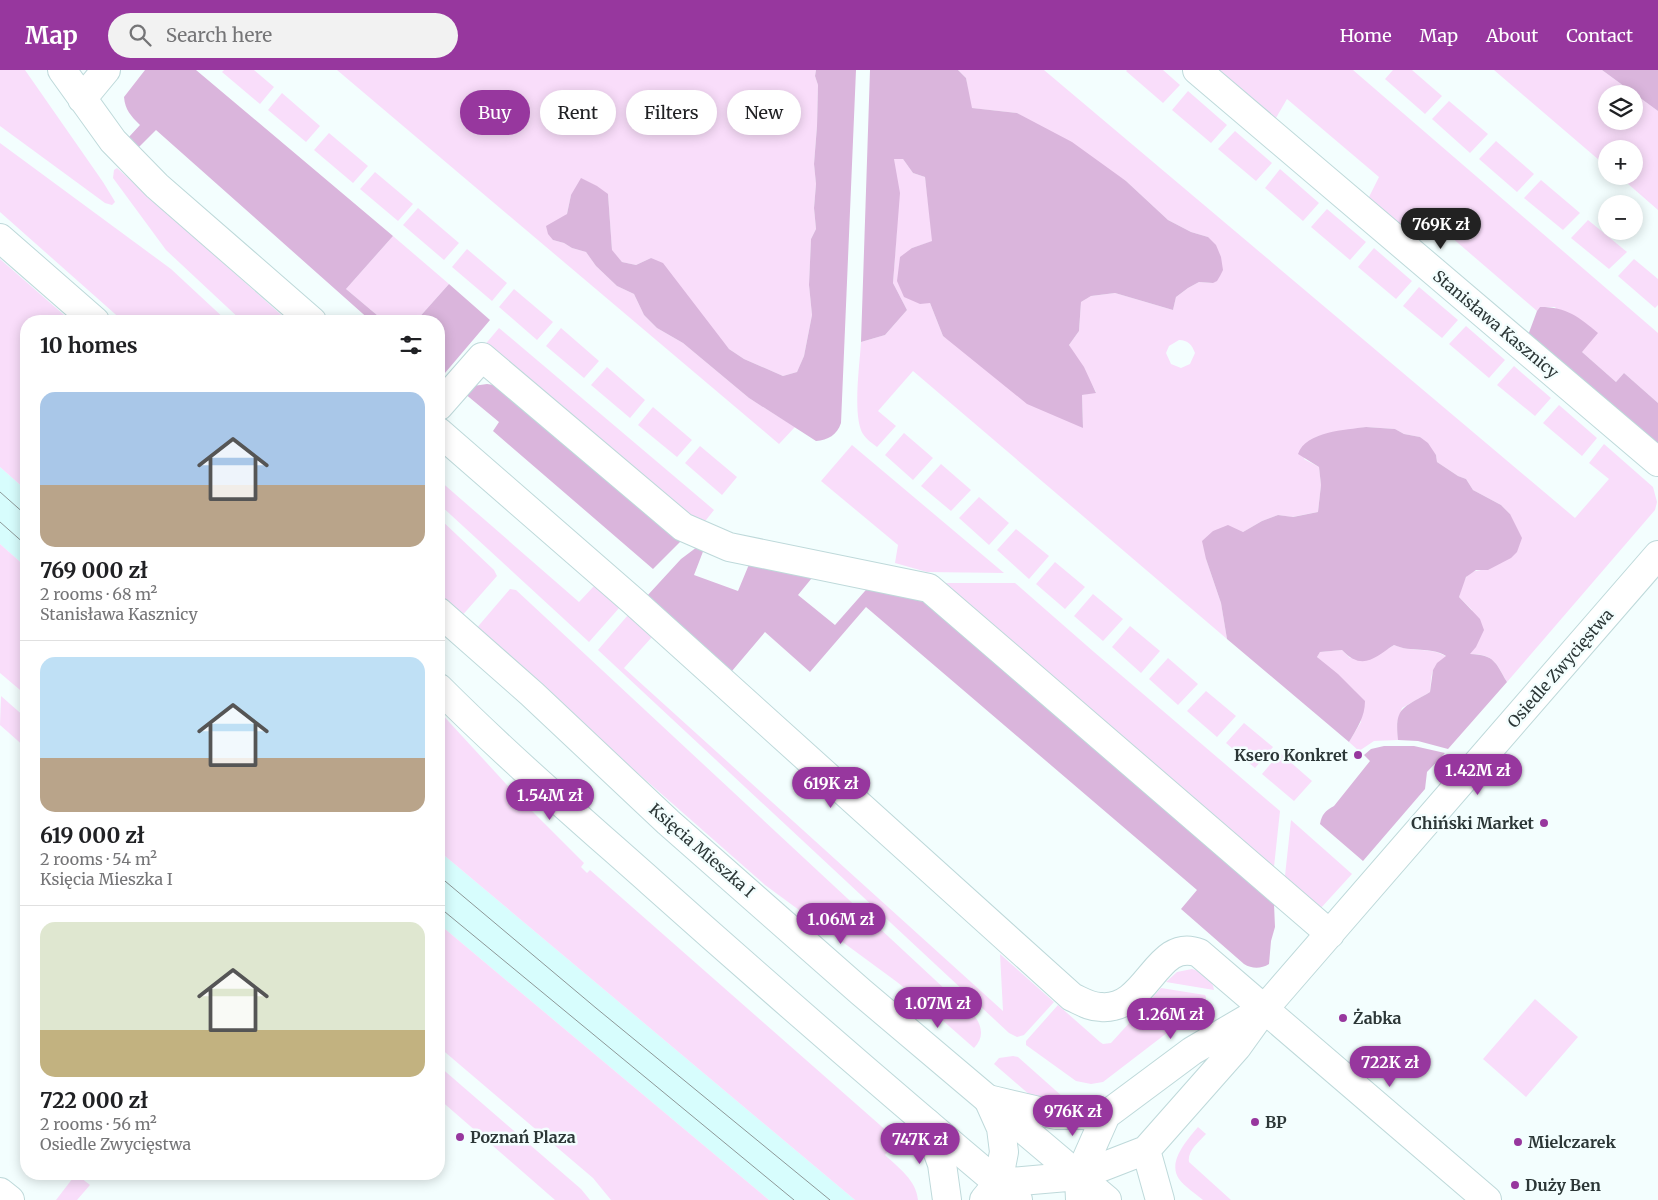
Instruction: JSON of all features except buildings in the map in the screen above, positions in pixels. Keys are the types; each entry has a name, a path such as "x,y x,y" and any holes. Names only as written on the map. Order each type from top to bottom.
{"street":[{"path":"62,70 113,140 157,186 305,315"},
{"path":"82,99 106,70"},
{"name":"Stanisława Kasznicy","path":"1197,70 1658,462"},
{"path":"0,238 88,315"},
{"path":"445,399 482,357 677,523 689,530 728,547 929,588 1330,934"},
{"path":"445,437 633,602 1072,997 1087,1004 1100,1007 1112,1007 1122,1004 1138,990 1169,956 1179,950 1189,949 1199,953 1212,962 1487,1200"},
{"name":"Osiedle Zwycięstwa","path":"1146,1150 1237,1047 1264,1008 1658,555"},
{"name":"Księcia Mieszka I","path":"445,617 532,694 668,822 988,1099 1079,1188 1107,1200"},
{"path":"445,694 512,760 927,1123 1000,1194 1079,1188 1146,1150 1160,1200"},
{"name":"Osiedle Zwycięstwa","path":"1106,1115 1192,1051 1264,1008"},
{"path":"988,1099 1056,1115 1106,1115 1079,1188"},
{"path":"988,1099 1001,1128 1004,1152 1000,1194"},
{"path":"927,1123 942,1164 947,1200"},
{"path":"0,1192 10,1200"}],"shaded area":[{"path":"0,70 25,70 103,182 115,202 112,205 105,203 0,126"},
{"path":"145,70 196,70 393,236 346,289 377,315 364,315 156,130 138,148 128,138 140,125 129,112 124,97"},
{"path":"224,70 254,70 274,87 260,104 222,72"},
{"path":"337,70 816,70 815,76 818,85 814,208 816,229 811,239 809,285 812,315 804,356 797,372 783,376 744,359 729,349 651,258 636,265 622,262 612,251 608,194 571,195 567,214 553,240 586,252 596,266 617,286 634,294 644,315 657,328 683,343 749,398 795,427 779,444"},
{"path":"816,70 856,70 841,423 832,436 816,441 749,398 683,343 657,328 644,315 634,294 617,286 596,266 586,252 553,240 548,234 546,226 567,214 571,195 581,178 597,186 608,194 612,250 622,262 636,265 651,258 663,263 729,349 744,359 783,376 797,372 804,356 812,315 809,285 811,239 816,229 814,164 818,85 815,76"},
{"path":"870,70 958,70 966,78 972,108 1017,113 1072,142 1126,181 1168,220 1191,232 1208,237 1216,245 1221,257 1223,270 1217,281 1213,283 1199,282 1188,288 1176,297 1173,310 1115,293 1091,296 1081,302 1079,331 1069,345 1084,367 1096,393 1082,395 1083,428 1027,404 943,336 930,303 920,304 904,297 897,281 900,257 912,248 932,241 925,177 913,173 903,159 894,159 900,193 893,283 907,310 885,335 861,342"},
{"path":"958,70 1044,70 1575,518 1609,479 1589,463 1604,444 1653,487 1657,502 1655,510 1507,682 1493,661 1478,654 1470,654 1472,610 1459,597 1467,576 1475,571 1488,570 1510,514 1501,505 1473,490 1466,479 1437,462 1436,455 1420,437 1404,434 1395,429 1366,427 1316,437 1304,459 1319,467 1321,485 1318,512 1292,517 1278,515 1262,521 1243,532 1206,559 1221,603 1227,639 913,371 878,411 896,426 877,447 864,436 860,426 857,403 858,376 861,342 885,335 907,310 893,283 897,227 894,159 903,159 913,173 925,177 933,241 912,248 943,336 1083,428 1082,395 1096,392 1069,345 1079,331 1081,302 1091,296 1115,293 1173,310 1176,297 1188,288 1199,282 1213,283 1208,237 1191,232 1168,220 1126,181 1017,113 971,108 966,78","holes":["1179,340 1189,344 1195,353 1190,364 1181,368 1171,364 1166,353 1169,346"]},
{"path":"1127,70 1163,70 1180,85 1163,103"},
{"path":"1211,70 1353,70 1658,333 1658,403 1624,373 1616,382 1582,352 1555,307 1540,307 1537,311 1429,218 1416,242 1367,201 1379,177 1287,99 1273,123"},
{"path":"1393,70 1412,70 1442,96 1425,114 1385,79"},
{"path":"1494,70 1602,70 1622,85 1598,85 1598,130 1643,130 1643,100 1658,111 1658,210 1629,185 1643,185 1643,140 1598,140 1598,159"},
{"path":"1602,70 1658,70 1658,111 1643,100 1643,85 1622,85"},
{"path":"1188,91 1227,125 1211,143 1172,110"},
{"path":"282,93 320,126 306,142 268,110"},
{"path":"1449,101 1488,134 1470,153 1432,119"},
{"path":"1235,131 1272,163 1256,181 1218,149"},
{"path":"329,133 368,166 353,183 314,150"},
{"path":"1496,141 1534,174 1517,192 1479,159"},
{"path":"0,143 171,269 221,315 116,315 0,212"},
{"path":"117,168 281,315 236,315 166,250 113,178 114,170"},
{"path":"1280,169 1319,203 1303,221 1265,188"},
{"path":"375,172 413,204 398,221 360,189"},
{"path":"1541,180 1580,213 1563,230 1524,198"},
{"path":"418,208 459,243 444,260 403,225"},
{"path":"1327,209 1366,242 1350,260 1311,227"},
{"path":"1588,220 1598,228 1598,240 1612,240 1627,252 1609,269 1571,238"},
{"path":"393,236 449,284 421,315 377,315 346,289"},
{"path":"1374,248 1412,281 1396,299 1358,267"},
{"path":"467,249 507,283 492,301 452,267"},
{"path":"0,259 64,315 20,315 20,485 0,467"},
{"path":"1634,259 1658,279 1658,305 1655,308 1618,276"},
{"path":"449,284 490,320 445,373 445,315 421,315"},
{"path":"1419,287 1458,320 1442,338 1403,306"},
{"path":"514,289 553,322 537,340 499,307"},
{"path":"1540,307 1565,311 1591,327 1598,333 1582,352 1616,382 1624,373 1658,403 1658,450 1527,338"},
{"path":"1466,326 1505,360 1489,378 1449,344"},
{"path":"499,328 714,510 702,525 483,347"},
{"path":"561,328 599,361 584,378 546,346"},
{"path":"1514,366 1551,398 1535,416 1497,385"},
{"path":"607,367 645,400 630,418 591,385"},
{"path":"494,385 684,538 653,569 493,431 499,422 464,393 473,386"},
{"path":"1559,405 1597,438 1582,456 1543,423"},
{"path":"653,407 692,440 677,457 638,425"},
{"path":"1366,427 1395,429 1404,434 1420,437 1428,443 1436,455 1437,462 1466,479 1473,490 1501,505 1510,514 1522,538 1517,552 1511,558 1488,570 1476,570 1466,577 1459,597 1480,619 1484,630 1476,647 1470,654 1490,658 1500,669 1507,682 1448,749 1418,741 1398,740 1397,729 1398,720 1403,709 1430,692 1433,670 1437,663 1446,656 1434,651 1407,649 1394,645 1375,658 1363,661 1349,657 1342,650 1320,652 1317,657 1338,674 1365,701 1362,717 1349,742 1227,639 1221,603 1206,559 1202,541 1213,531 1228,525 1243,532 1262,521 1278,515 1293,517 1318,512 1321,485 1319,467 1298,454 1302,446 1309,440 1327,433"},
{"path":"904,433 933,458 913,480 885,455"},
{"path":"852,445 1004,573 927,572 895,563 898,545 821,481"},
{"path":"700,446 737,477 722,495 685,463"},
{"path":"941,464 971,490 951,511 921,486"},
{"path":"0,467 20,485 20,562 0,544"},
{"path":"445,485 579,602 595,585 620,607 589,642 445,510"},
{"path":"979,497 1009,523 989,545 959,518"},
{"path":"445,524 494,570 497,576 460,618 445,604"},
{"path":"1016,529 1049,556 1029,579 997,550"},
{"path":"0,544 20,562 20,690 0,673"},
{"path":"697,547 704,549 694,575 738,591 750,562 816,573 798,595 835,625 872,583 926,602 1274,904 1275,927 1271,941 1269,964 1256,968 1244,964 1181,909 1197,890 866,607 810,672 765,632 732,671 647,596 681,559"},
{"path":"1055,562 1085,587 1065,609 1036,584"},
{"path":"931,583 1015,583 1280,811 1273,876"},
{"path":"510,589 516,590 976,1018 981,1034 974,1048 897,982 765,885 475,630"},
{"path":"1093,594 1123,619 1103,641 1074,616"},
{"path":"628,615 652,637 624,668 1003,1011 1000,954 1054,1002 1024,1035 1017,1037 1009,1033 598,650"},
{"path":"1130,626 1160,651 1141,673 1112,647"},
{"path":"1394,645 1407,649 1428,650 1447,657 1437,664 1433,671 1430,692 1402,708 1397,723 1398,740 1374,741 1359,751 1349,742 1361,722 1355,691 1317,657 1320,652 1342,650 1350,658 1388,649"},
{"path":"1168,658 1198,684 1178,705 1149,679"},
{"path":"1206,691 1236,716 1217,737 1187,711"},
{"path":"1,696 20,713 20,743 0,725"},
{"path":"445,718 520,799 584,863 581,867 587,873 590,870 897,1140 885,1155 910,1180 917,1193 918,1200 855,1200 445,856"},
{"path":"1244,723 1273,747 1255,768 1226,743"},
{"path":"1384,746 1414,746 1445,753 1427,772 1425,789 1363,861 1320,824 1324,813 1334,806 1370,761 1364,755 1371,749"},
{"path":"1280,753 1312,781 1294,801 1262,774"},
{"path":"1291,820 1352,874 1320,909 1284,885"},
{"path":"445,856 855,1200 769,1200 445,929"},
{"path":"445,929 769,1200 611,1200 593,1178 445,1052"},
{"path":"1192,969 1206,976 1212,982 1214,990 1166,982 1177,972"},
{"path":"1161,988 1205,995 1206,1003 1103,1082 1091,1084 1076,1081 1026,1045 1026,1041 1058,1005 1100,1042 1103,1044 1111,1043"},
{"path":"1535,999 1578,1037 1526,1097 1483,1059"},
{"path":"1018,1057 1072,1105 1030,1095 994,1064 999,1058"},
{"path":"445,1071 581,1189 590,1200 555,1200 445,1104"},
{"path":"1198,1127 1206,1134 1192,1150 1189,1162 1231,1200 1203,1200 1179,1179 1175,1166 1177,1159"},
{"path":"71,1180 84,1180 90,1185 77,1200 56,1200"}],"tram line":[{"path":"0,492 20,510"},
{"path":"0,522 20,540"},
{"path":"445,881 830,1200"},
{"path":"445,912 794,1200"}],"place":[{"name":"Ksero Konkret","path":"1358,755"},
{"name":"Chiński Market","path":"1544,823"},
{"name":"Żabka","path":"1343,1018"},
{"name":"BP","path":"1255,1122"},
{"name":"Poznań Plaza","path":"460,1137"},
{"name":"Mielczarek","path":"1518,1142"},
{"name":"Duży Ben","path":"1515,1185"}]}
